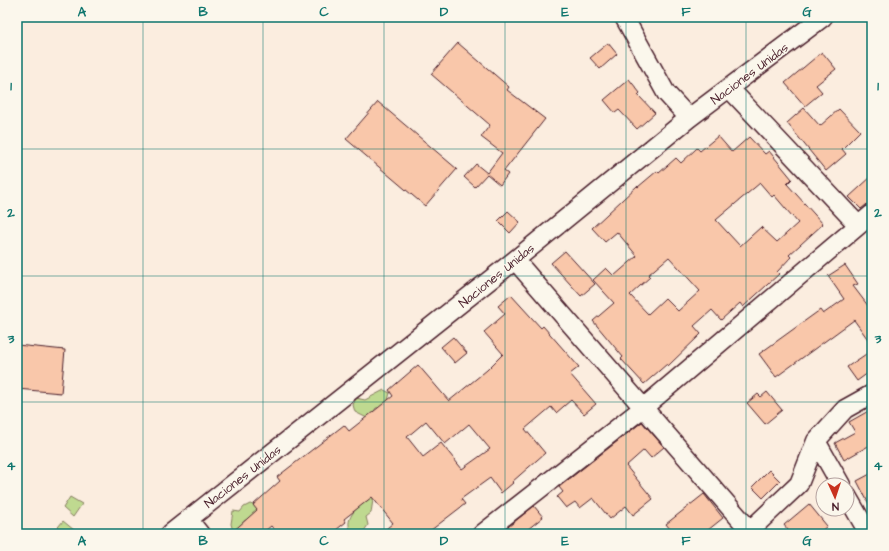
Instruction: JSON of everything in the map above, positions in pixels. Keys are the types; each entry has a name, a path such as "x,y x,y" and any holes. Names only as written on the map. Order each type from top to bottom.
{"street":[{"path":"624,17 666,93 689,118"},
{"name":"Naciones Unidas","path":"170,534 515,260 689,118 823,17"},
{"path":"729,88 858,225"},
{"path":"482,534 643,408 872,214"},
{"path":"515,260 750,533 799,484 816,441 845,409 872,394"},
{"path":"816,441 836,477"},
{"path":"855,510 869,534"},
{"path":"188,519 200,534"}],"green space":[{"path":"384,390 390,393 386,407 376,408 370,417 367,418 355,412 353,405 356,398 365,400"},
{"path":"374,493 371,513 366,517 368,525 364,531 358,532 359,534 346,534 350,529 349,524 352,514"},
{"path":"70,497 82,504 73,517 63,508"},
{"path":"250,504 256,506 260,513 251,522 245,520 233,531 231,524 233,511 240,512 244,507"},
{"path":"63,521 74,530 70,534 57,534 54,532"}],"building":[{"path":"458,43 509,87 507,90 545,119 504,171 508,174 500,185 487,174 475,187 464,177 476,164 487,173 502,153 481,137 490,125 431,74"},
{"path":"608,43 617,54 600,69 590,58"},
{"path":"822,52 836,69 816,85 822,92 805,106 785,83"},
{"path":"629,79 640,93 638,95 655,113 637,129 619,110 615,113 604,100"},
{"path":"378,102 457,169 425,206 346,139"},
{"path":"804,108 820,126 839,109 860,131 842,149 846,154 826,171 787,123"},
{"path":"718,136 732,152 749,137 765,154 769,151 792,179 787,184 823,224 789,255 791,257 777,272 779,274 743,307 740,303 721,320 712,310 694,326 701,334 668,366 667,364 644,384 621,359 623,357 593,321 614,303 593,280 606,268 614,276 637,256 617,232 605,242 592,228 637,186 638,187 657,171 659,173 676,158 681,163 697,148 700,151","holes":["760,183 772,197 774,195 798,223 777,242 761,227 740,246 716,220","669,257 700,291 678,311 665,298 648,314 630,295 650,277 648,275"]},
{"path":"872,176 872,200 861,209 849,197"},
{"path":"508,211 520,222 510,233 498,221"},
{"path":"565,251 595,284 581,296 551,263"},
{"path":"845,265 858,284 853,286 872,311 872,345 854,320 776,377 759,354 820,310 823,314 844,299 828,276"},
{"path":"511,295 541,328 543,326 579,367 570,374 596,404 584,414 571,400 556,413 551,407 525,429 545,453 512,482 513,483 501,493 490,478 461,499 465,504 426,534 380,534 393,523 372,497 344,519 346,522 331,534 278,534 271,526 261,534 230,534 257,510 253,505 280,481 277,477 344,425 349,431 393,396 389,390 418,365 449,401 487,370 503,354 484,332 505,314 498,306","holes":["426,421 445,444 469,424 490,449 462,469 441,443 423,457 407,437"]},
{"path":"453,337 467,353 455,363 441,347"},
{"path":"17,345 65,350 61,393 17,389"},
{"path":"872,350 872,370 857,381 847,367"},
{"path":"767,392 782,410 765,424 747,403 758,394 761,397"},
{"path":"872,409 872,444 844,460 835,443 855,432 849,422"},
{"path":"642,422 664,447 651,458 644,450 626,466 653,499 633,515 626,506 610,519 593,498 580,508 575,502 566,508 557,497 563,492 559,487"},
{"path":"769,470 780,481 763,498 752,487"},
{"path":"872,473 872,510 857,481"},
{"path":"704,494 723,518 703,534 674,534 666,524"},
{"path":"809,504 815,511 815,517 820,517 827,526 818,534 791,534 784,525"},
{"path":"534,506 543,517 522,534 499,534"}]}
